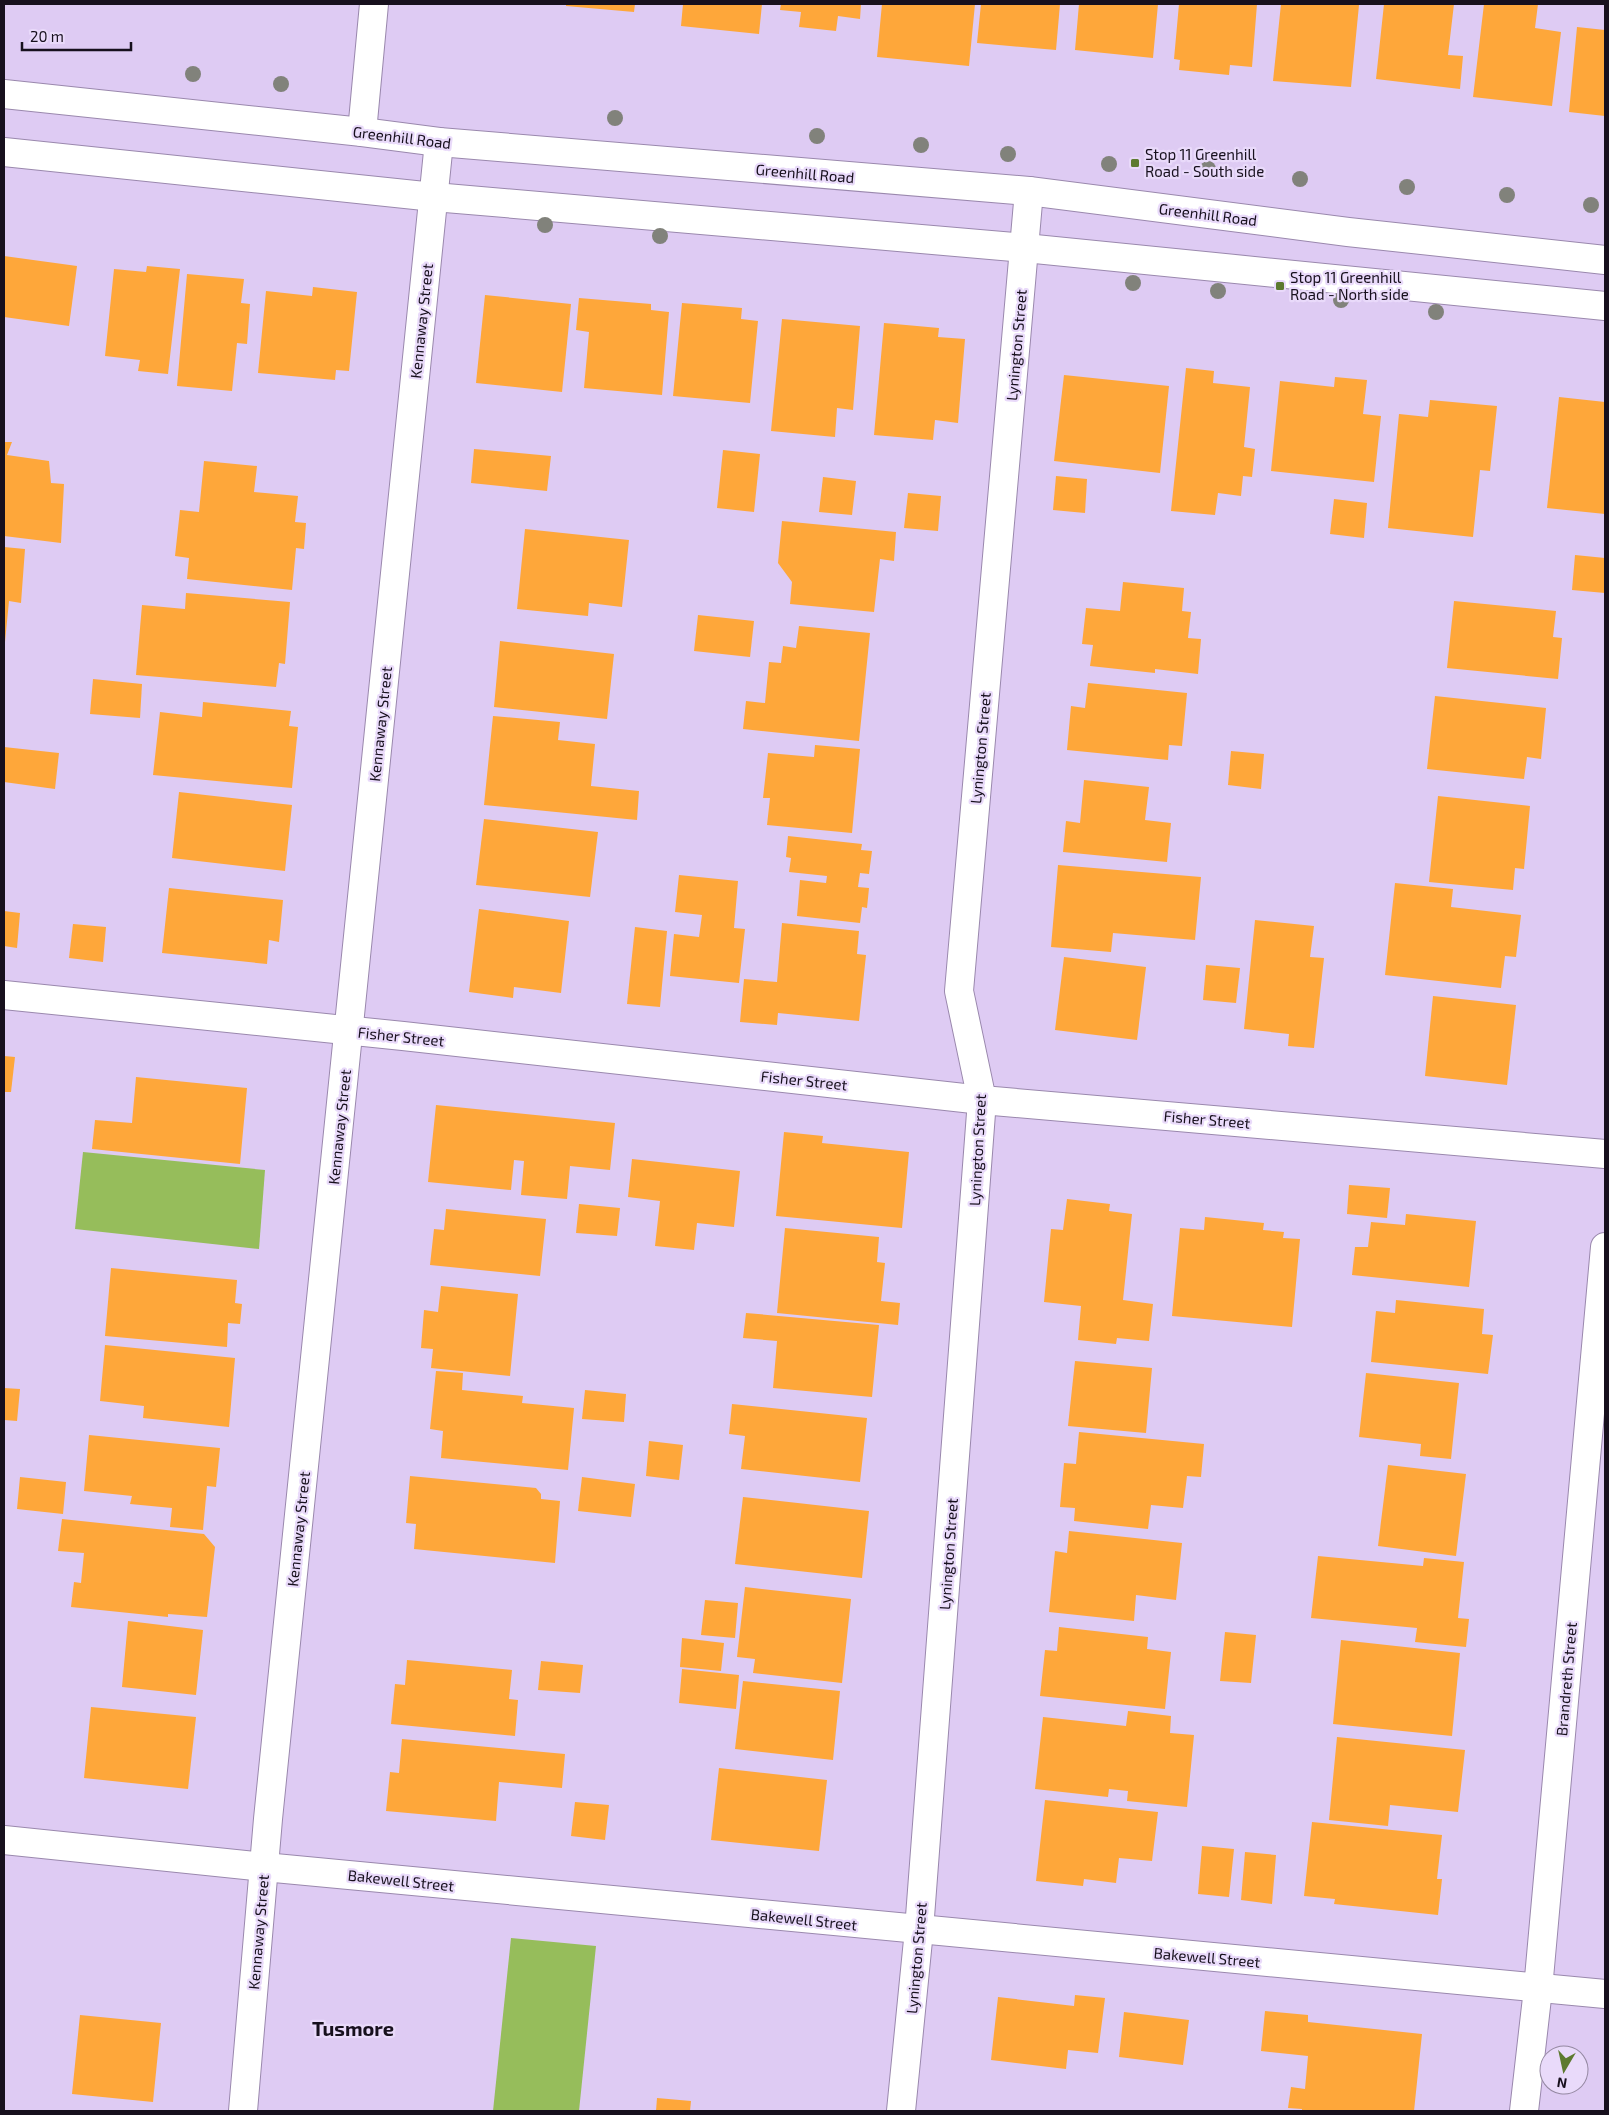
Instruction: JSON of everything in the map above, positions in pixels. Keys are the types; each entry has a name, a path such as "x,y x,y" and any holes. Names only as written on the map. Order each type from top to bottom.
{"street":[{"path":"362,132 374,4"},
{"name":"Greenhill Road","path":"4,94 440,142 1029,191 1339,231 1605,260"},
{"name":"Kennaway Street","path":"243,2111 264,1867 440,142"},
{"path":"4,152 434,197 1025,248 1605,306"},
{"name":"Lynington Street","path":"901,2111 919,1930 982,1100 959,992 1029,191"},
{"name":"Fisher Street","path":"4,996 349,1030 982,1100 1605,1154"},
{"name":"Brandreth Street","path":"1524,2111 1538,1989 1605,1248"},
{"name":"Bakewell Street","path":"4,1840 264,1867 1605,1994"}],"green space":[{"path":"83,1152 265,1170 259,1249 75,1229"},
{"path":"511,1938 596,1946 579,2111 493,2111"}],"building":[{"path":"566,4 635,4 634,12 566,6"},
{"path":"683,4 762,4 759,34 681,26"},
{"path":"781,4 861,4 860,19 838,16 836,31 799,27 801,12 780,10"},
{"path":"882,4 975,4 969,66 877,57"},
{"path":"981,4 1060,4 1056,50 977,43"},
{"path":"1079,4 1158,4 1153,58 1075,50"},
{"path":"1179,4 1257,4 1252,67 1230,65 1229,75 1179,70 1180,60 1174,59"},
{"path":"1281,4 1359,5 1351,87 1273,81"},
{"path":"1384,4 1454,4 1448,55 1463,56 1460,89 1376,79"},
{"path":"1484,4 1538,4 1535,28 1561,32 1552,106 1473,97"},
{"path":"1577,27 1605,30 1605,116 1569,112"},
{"path":"4,256 77,266 69,326 4,317"},
{"path":"147,266 180,269 168,374 138,371 140,360 105,356 114,269 146,272"},
{"path":"187,274 244,279 241,303 250,304 247,344 237,343 232,391 177,386"},
{"path":"313,287 357,292 349,371 336,370 335,380 258,373 266,291 312,296"},
{"path":"485,295 571,304 562,392 476,383"},
{"path":"579,298 651,304 651,310 669,312 662,395 584,388 589,332 576,330"},
{"path":"682,303 742,308 741,319 758,321 750,403 673,396"},
{"path":"782,319 860,326 853,410 837,408 835,437 771,431"},
{"path":"884,323 939,328 938,337 965,339 958,423 935,420 933,440 874,435"},
{"path":"1186,368 1214,371 1213,383 1250,387 1244,447 1255,449 1252,477 1243,476 1241,496 1218,493 1215,515 1171,511"},
{"path":"1064,375 1169,386 1160,473 1054,461"},
{"path":"1335,377 1367,380 1363,414 1381,416 1374,482 1271,471 1280,381 1334,387"},
{"path":"1559,397 1605,402 1605,514 1547,508"},
{"path":"1430,400 1497,406 1490,471 1480,470 1473,537 1388,528 1399,414 1428,417"},
{"path":"4,442 12,442 7,455 49,461 51,483 64,484 61,543 4,536"},
{"path":"474,449 551,456 547,491 471,483"},
{"path":"723,450 760,454 754,512 717,508"},
{"path":"204,461 257,466 254,492 298,496 295,522 306,523 304,549 296,548 292,590 187,579 189,558 175,556 180,510 199,512"},
{"path":"1056,476 1087,479 1085,513 1053,510"},
{"path":"823,477 856,481 852,515 819,512"},
{"path":"908,493 941,496 938,531 904,528"},
{"path":"1334,499 1367,503 1364,538 1330,534"},
{"path":"782,521 896,532 894,561 880,559 874,612 790,604 792,582 778,563"},
{"path":"525,529 629,540 622,607 589,603 588,616 517,609"},
{"path":"4,547 25,549 21,603 9,601 5,642"},
{"path":"1575,555 1605,558 1605,593 1572,590"},
{"path":"1123,582 1184,588 1182,611 1191,612 1188,638 1201,639 1198,674 1155,669 1155,673 1090,666 1093,645 1082,644 1086,608 1120,611"},
{"path":"186,593 290,602 285,664 279,663 276,687 136,675 142,605 185,609"},
{"path":"1454,601 1556,611 1553,637 1562,638 1558,679 1447,668"},
{"path":"698,615 754,621 750,657 694,651"},
{"path":"799,626 870,633 859,741 743,729 746,701 765,703 769,662 781,663 783,646 796,648"},
{"path":"500,641 614,654 607,719 494,707"},
{"path":"93,679 142,684 140,718 90,714"},
{"path":"1088,683 1187,693 1182,746 1169,745 1168,760 1067,750 1071,706 1085,708"},
{"path":"1435,696 1546,708 1541,759 1527,757 1524,779 1427,769"},
{"path":"203,702 291,711 289,726 298,727 292,788 153,775 160,712 202,717"},
{"path":"493,716 560,722 558,740 595,744 591,786 639,791 637,820 484,805"},
{"path":"815,745 860,749 852,833 767,825 770,798 763,798 768,753 814,757"},
{"path":"4,747 59,753 55,789 4,782"},
{"path":"1231,751 1264,754 1261,789 1228,785"},
{"path":"1084,780 1149,787 1145,820 1171,823 1167,862 1063,852 1066,821 1080,823"},
{"path":"179,792 292,805 285,871 172,858"},
{"path":"1438,796 1530,806 1524,869 1515,868 1513,890 1429,882"},
{"path":"484,819 598,832 590,897 476,885"},
{"path":"788,836 862,844 861,850 872,851 869,874 860,873 858,887 869,888 867,908 862,907 860,923 797,916 800,880 826,883 827,876 789,872 791,858 786,857"},
{"path":"1058,865 1201,877 1195,940 1113,933 1111,952 1051,947"},
{"path":"679,875 738,881 734,928 745,929 739,983 670,976 674,934 699,937 702,915 675,912"},
{"path":"1395,883 1453,889 1451,907 1521,915 1516,957 1505,956 1501,988 1385,975"},
{"path":"169,888 283,900 279,942 269,940 267,964 162,953"},
{"path":"479,909 569,921 561,993 514,987 513,998 469,992"},
{"path":"4,911 20,913 17,948 4,946"},
{"path":"1255,920 1314,926 1310,957 1324,958 1314,1048 1288,1046 1289,1034 1244,1029"},
{"path":"782,923 859,931 857,954 866,955 859,1021 778,1013 777,1025 740,1022 744,979 777,982"},
{"path":"73,924 106,927 103,962 69,958"},
{"path":"635,927 667,931 660,1007 627,1004"},
{"path":"1064,957 1146,967 1137,1040 1055,1030"},
{"path":"1206,965 1240,968 1236,1003 1203,1000"},
{"path":"1433,996 1516,1005 1507,1085 1425,1076"},
{"path":"4,1056 15,1057 11,1092 4,1092"},
{"path":"136,1077 247,1088 240,1164 92,1149 95,1120 132,1123"},
{"path":"436,1105 615,1123 610,1170 570,1166 567,1199 521,1195 524,1161 514,1160 511,1190 428,1182"},
{"path":"784,1132 823,1136 822,1143 909,1152 902,1228 776,1216"},
{"path":"632,1159 740,1171 734,1227 697,1223 694,1250 655,1246 660,1201 628,1197"},
{"path":"1349,1185 1390,1188 1387,1218 1347,1214"},
{"path":"1067,1199 1110,1204 1109,1211 1132,1214 1123,1300 1153,1304 1149,1341 1117,1338 1116,1344 1078,1340 1081,1306 1044,1302 1051,1229 1063,1230"},
{"path":"579,1204 620,1208 617,1236 576,1233"},
{"path":"446,1209 546,1219 540,1276 430,1265 434,1229 444,1230"},
{"path":"1406,1214 1476,1221 1469,1287 1352,1275 1355,1247 1368,1247 1371,1222 1405,1225"},
{"path":"1205,1217 1264,1223 1263,1230 1284,1232 1283,1238 1300,1239 1292,1327 1172,1316 1180,1228 1204,1230"},
{"path":"785,1228 879,1237 877,1262 885,1263 881,1301 900,1303 898,1325 777,1313"},
{"path":"111,1268 237,1280 235,1303 242,1304 240,1324 228,1323 227,1347 105,1336"},
{"path":"441,1286 518,1294 510,1376 431,1368 433,1349 421,1348 424,1310 438,1312"},
{"path":"1396,1300 1484,1309 1482,1334 1493,1335 1488,1374 1371,1362 1376,1311 1395,1313"},
{"path":"746,1313 879,1325 872,1397 773,1388 777,1341 743,1338"},
{"path":"105,1345 235,1358 229,1427 143,1418 144,1406 100,1401"},
{"path":"1075,1361 1152,1368 1146,1433 1068,1426"},
{"path":"436,1371 463,1373 462,1390 523,1396 522,1403 574,1408 568,1470 441,1458 443,1431 430,1429"},
{"path":"1366,1373 1459,1383 1451,1459 1420,1456 1421,1444 1359,1437"},
{"path":"4,1388 20,1389 17,1421 4,1420"},
{"path":"585,1390 626,1394 624,1422 582,1419"},
{"path":"732,1404 867,1418 860,1482 741,1469 745,1436 729,1434"},
{"path":"1079,1432 1204,1444 1201,1477 1187,1476 1183,1508 1151,1505 1148,1529 1074,1521 1075,1508 1060,1507 1064,1463 1076,1464"},
{"path":"89,1435 220,1448 216,1487 207,1486 203,1530 170,1527 172,1508 130,1504 132,1496 84,1491"},
{"path":"649,1441 683,1445 679,1480 646,1476"},
{"path":"1388,1465 1466,1474 1456,1556 1378,1546"},
{"path":"410,1476 536,1488 541,1494 541,1499 560,1501 555,1563 414,1549 416,1524 406,1523"},
{"path":"20,1477 66,1482 63,1514 17,1509"},
{"path":"582,1477 635,1484 631,1517 578,1511"},
{"path":"743,1497 869,1511 862,1578 735,1564"},
{"path":"62,1519 204,1534 215,1547 207,1617 168,1614 168,1617 71,1607 74,1582 81,1583 84,1553 58,1551"},
{"path":"1069,1531 1182,1543 1176,1600 1136,1595 1134,1621 1049,1612 1055,1551 1067,1553"},
{"path":"1318,1556 1423,1566 1424,1558 1464,1562 1458,1618 1469,1619 1466,1647 1415,1642 1417,1628 1311,1618"},
{"path":"745,1587 851,1599 842,1683 753,1673 755,1659 737,1657"},
{"path":"705,1600 738,1603 735,1638 701,1635"},
{"path":"128,1621 203,1630 196,1695 122,1687"},
{"path":"1059,1627 1148,1637 1147,1649 1171,1652 1165,1709 1040,1696 1045,1650 1057,1651"},
{"path":"1225,1632 1256,1635 1251,1683 1220,1681"},
{"path":"682,1638 724,1643 721,1671 680,1667"},
{"path":"1341,1640 1460,1653 1452,1736 1333,1724"},
{"path":"407,1660 512,1670 509,1699 518,1700 515,1736 391,1724 395,1684 405,1685"},
{"path":"541,1661 583,1665 580,1693 538,1690"},
{"path":"682,1669 739,1675 736,1709 679,1703"},
{"path":"743,1681 840,1691 833,1760 735,1749"},
{"path":"91,1707 196,1717 188,1789 84,1778"},
{"path":"1128,1711 1171,1716 1170,1733 1194,1735 1187,1807 1127,1801 1128,1791 1109,1789 1108,1797 1035,1789 1043,1717 1126,1726"},
{"path":"1337,1737 1465,1750 1458,1812 1390,1805 1388,1826 1329,1820"},
{"path":"402,1739 565,1754 562,1788 499,1782 496,1821 386,1811 390,1772 399,1773"},
{"path":"719,1768 827,1780 819,1851 711,1840"},
{"path":"1045,1800 1158,1812 1152,1861 1119,1858 1116,1883 1084,1879 1083,1886 1036,1881"},
{"path":"575,1802 609,1805 605,1840 571,1836"},
{"path":"1312,1822 1442,1835 1437,1879 1442,1879 1438,1915 1334,1904 1335,1899 1304,1896"},
{"path":"1202,1846 1234,1849 1229,1897 1198,1894"},
{"path":"1245,1852 1276,1855 1272,1904 1241,1900"},
{"path":"1075,1995 1105,1998 1098,2053 1068,2050 1066,2069 991,2060 998,1997 1074,2006"},
{"path":"1265,2011 1308,2015 1308,2022 1422,2034 1414,2111 1302,2111 1302,2109 1288,2108 1291,2087 1305,2089 1308,2056 1261,2051"},
{"path":"1124,2012 1189,2020 1183,2065 1119,2057"},
{"path":"80,2015 161,2023 153,2102 72,2094"},
{"path":"657,2098 691,2101 690,2111 656,2111"}],"place":[{"name":"Stop 11 Greenhill Road - South side","path":"1135,163"},
{"name":"Stop 11 Greenhill Road - North side","path":"1280,286"}],"district":[{"name":"Tusmore","path":"353,2028"}]}
